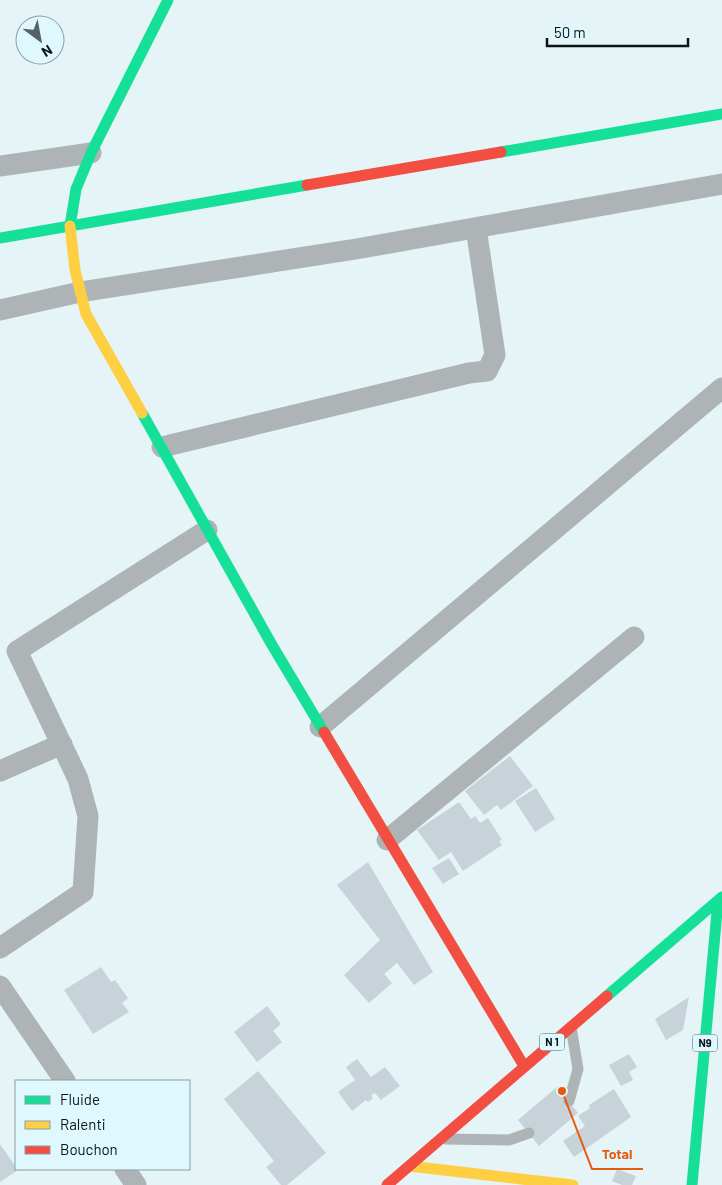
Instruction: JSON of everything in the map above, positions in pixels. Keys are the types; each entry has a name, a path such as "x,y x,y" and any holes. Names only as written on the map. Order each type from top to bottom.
{"main road":[{"path":"168,0 91,153 76,189 70,225 75,270 86,314 320,727 524,1066"},
{"path":"0,238 722,114"},
{"name":"N 1","path":"387,1185 720,899"},
{"name":"N9","path":"692,1185 720,899"},
{"path":"409,1166 573,1185"}],"street":[{"path":"0,166 91,153"},
{"path":"0,310 80,292 356,249 722,184"},
{"path":"162,447 469,373 487,371 495,355 476,228"},
{"path":"320,727 722,388"},
{"path":"0,948 83,892 88,816 78,779 17,651 207,530"},
{"path":"387,840 634,637"},
{"path":"0,771 62,744"},
{"path":"0,986 64,1080"},
{"path":"126,1170 136,1185"}],"lane":[{"path":"569,1102 578,1069 571,1026"},
{"path":"440,1139 509,1140 529,1133"}],"building":[{"path":"510,756 533,786 501,810 497,805 484,815 465,791"},
{"path":"536,788 555,819 535,832 515,801"},
{"path":"459,802 471,819 475,816 480,823 488,818 502,840 499,841 502,845 463,871 451,852 439,860 417,830"},
{"path":"449,858 459,874 443,884 432,868"},
{"path":"368,862 433,972 414,985 397,963 384,974 392,983 369,1003 344,975 380,940 337,885"},
{"path":"101,967 111,982 115,980 128,998 122,1003 129,1012 93,1034 64,990"},
{"path":"689,997 683,1030 666,1040 655,1019"},
{"path":"267,1006 281,1024 273,1031 282,1042 257,1062 234,1032"},
{"path":"629,1054 637,1067 629,1072 633,1080 621,1086 609,1065"},
{"path":"357,1059 371,1077 385,1067 400,1086 381,1100 375,1093 371,1095 373,1098 368,1102 366,1100 352,1111 338,1092 355,1080 346,1067"},
{"path":"258,1071 326,1153 287,1185 281,1185 266,1167 274,1161 224,1099"},
{"path":"557,1087 578,1113 539,1146 518,1120"},
{"path":"614,1089 631,1117 574,1157 563,1141 585,1126 578,1116 590,1108 589,1105"},
{"path":"0,1144 15,1166 15,1170 18,1170 0,1182"},
{"path":"617,1169 636,1176 632,1185 622,1185 612,1181"}],"traffic: fast":[{"path":"70,226 76,189 91,153 168,0"},
{"path":"501,152 722,114"},
{"path":"0,238 307,185"},
{"path":"142,413 272,645 324,732"},
{"path":"607,996 722,897"},
{"path":"692,1185 718,901"}],"traffic: slow":[{"path":"70,226 75,270 86,314 142,413"},
{"path":"409,1166 573,1185"}],"traffic: jam":[{"path":"307,185 501,152"},
{"path":"324,732 524,1066"},
{"path":"387,1185 607,996"}],"place":[{"name":"Total","path":"562,1091"}]}
